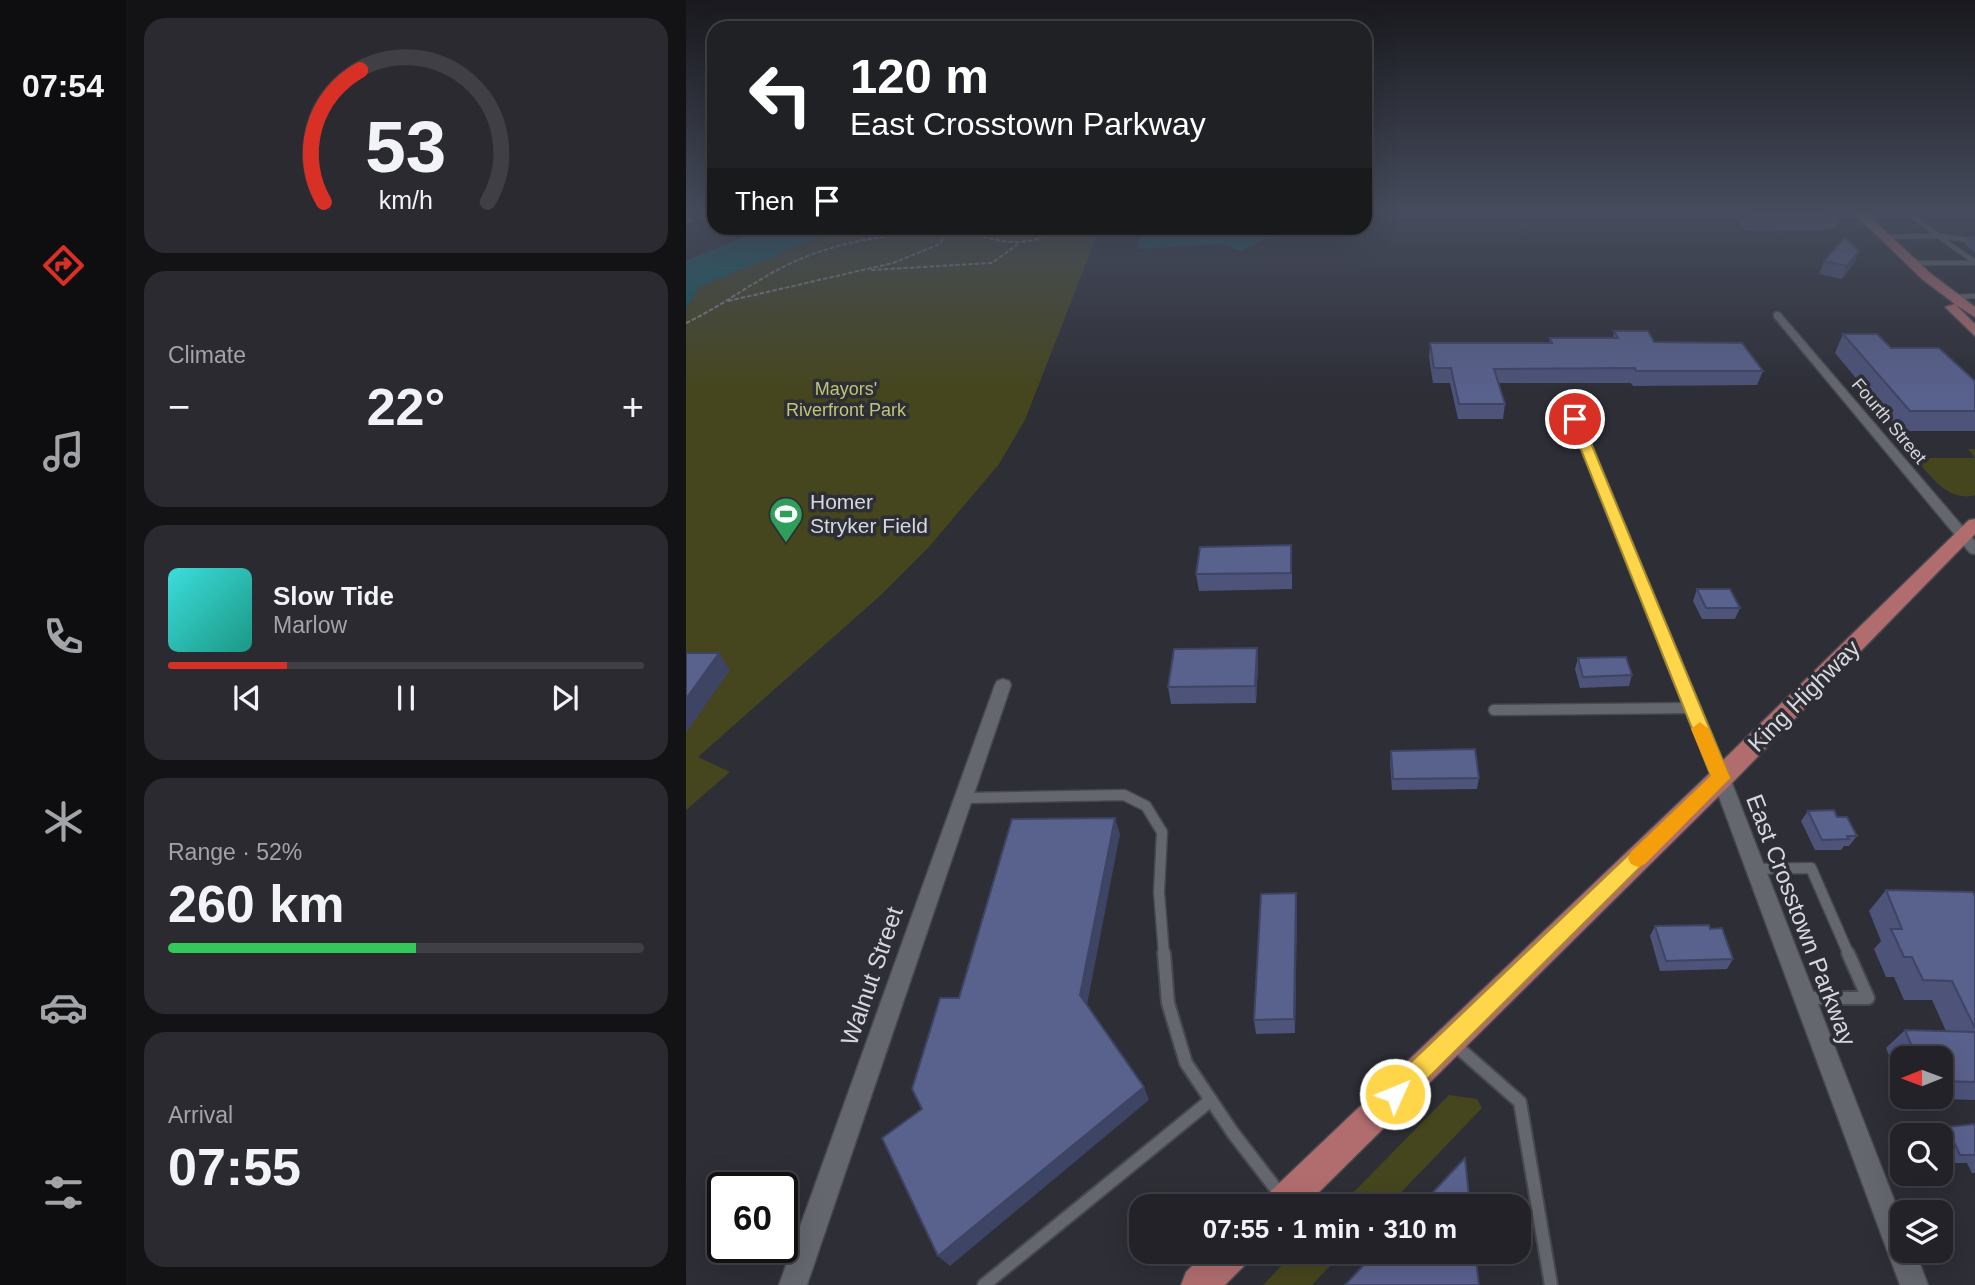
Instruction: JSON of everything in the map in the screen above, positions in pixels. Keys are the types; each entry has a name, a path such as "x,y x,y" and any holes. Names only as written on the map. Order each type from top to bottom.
{"main road":[{"path":"1920,273 1975,332"},
{"path":"1923,273 1975,313"},
{"name":"King Highway","path":"1292,1194 1972,536"},
{"path":"1199,1285 1221,1264"}],"street":[{"name":"Fourth Street","path":"1777,315 1972,536"},
{"name":"East Crosstown Parkway","path":"1575,419 1721,778 1914,1285"},
{"name":"Walnut Street","path":"793,1285 1003,685"}],"lane":[{"path":"1954,297 1975,296"},
{"path":"1494,710 1691,708"},
{"path":"962,798 1124,795 1146,806 1162,832 1159,892 1168,1003 1186,1063 1277,1194"},
{"path":"1755,869 1811,869 1868,998 1805,998"},
{"path":"1450,1041 1520,1102 1551,1285"},
{"path":"984,1285 1211,1100"}],"path":[{"path":"686,323 773,273"},
{"path":"724,302 853,273"}],"green space":[{"name":"Mayors' Riverfront Park","path":"733,273 1082,273 1025,420 999,464 929,547 881,595 698,757 730,772 686,810 686,309 699,287"},
{"path":"1968,449 1975,449 1975,458"},
{"path":"1908,450 1916,450 1928,458 1975,458 1975,495 1964,496 1955,494 1937,483"},
{"path":"1449,1095 1477,1099 1482,1108 1400,1194 1352,1194"},
{"path":"1283,1264 1332,1264 1312,1285 1263,1285"}],"water":[{"path":"686,273 733,273 699,287 686,309"}],"building":[{"path":"1614,331 1648,331 1654,342 1742,343 1763,371 1494,369 1505,404 1459,404 1451,368 1434,368 1430,343 1552,343 1550,338 1618,338"},
{"path":"1843,334 1877,334 1891,348 1939,348 1975,381 1975,411 1910,411"},
{"path":"1291,545 1291,573 1196,574 1200,547"},
{"path":"1697,589 1730,589 1740,608 1706,608"},
{"path":"1257,648 1255,686 1168,687 1174,649"},
{"path":"686,653 719,653 686,699"},
{"path":"1626,657 1632,675 1583,677 1578,658"},
{"path":"1475,749 1479,778 1393,779 1391,751"},
{"path":"1834,810 1837,817 1847,817 1857,836 1822,840 1808,811"},
{"path":"1115,818 1080,995 1144,1087 938,1256 882,1138 922,1109 912,1089 940,998 959,998 1012,819"},
{"path":"1886,890 1973,892 1975,1028 1952,981 1923,980 1912,957 1904,957 1891,929 1902,929"},
{"path":"1296,893 1294,1019 1254,1020 1261,894"},
{"path":"1709,925 1710,929 1722,928 1733,959 1666,961 1655,926"},
{"path":"1905,1030 1975,1032 1975,1082 1953,1081 1953,1046 1912,1046"},
{"path":"1975,1124 1975,1155 1960,1155 1953,1140 1953,1126"},
{"path":"1465,1158 1469,1194 1431,1194"},
{"path":"1365,1264 1477,1264 1479,1285 1345,1285"}],"slow traffic":[{"path":"1638,858 1721,778 1700,729"}],"place":[{"name":"Homer Stryker Field","path":"786,544"}],"route":[{"path":"1395,1094 1721,778 1575,419"}]}
